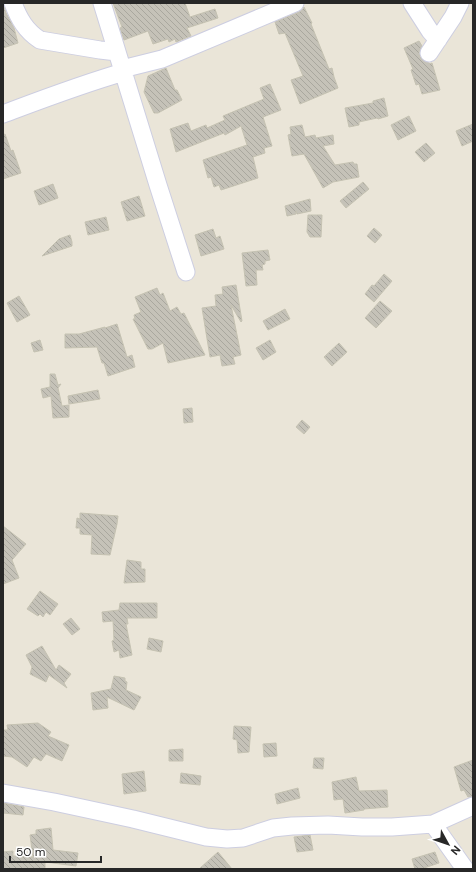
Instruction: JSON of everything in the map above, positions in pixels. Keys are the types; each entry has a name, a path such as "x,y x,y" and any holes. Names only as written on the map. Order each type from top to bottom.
{"street":[{"path":"13,3 25,27 33,36 40,40 117,52"},
{"path":"102,3 186,272"},
{"path":"3,114 55,94 162,59 295,3"},
{"path":"412,3 430,30 434,46 453,17 460,3"},
{"path":"3,793 54,802 206,836 227,839 243,838 273,828 292,826 328,824 362,827 392,827 433,824 473,806"},
{"path":"433,824 465,869"}],"building":[{"path":"3,3 6,13 14,28 18,43 3,48"},
{"path":"113,3 185,3 190,17 215,9 218,18 187,28 191,36 176,42 175,39 169,42 168,39 153,44 148,31 124,40 120,28 122,27"},
{"path":"304,7 312,23 311,24 329,69 332,68 338,88 300,104 291,80 303,76 285,33 279,34 275,22 299,12"},
{"path":"419,41 422,46 419,52 420,57 430,64 432,63 440,90 422,94 419,84 416,85 411,70 413,69 404,48"},
{"path":"166,68 175,90 177,90 182,100 158,113 154,113 144,92 148,76"},
{"path":"270,84 281,110 263,117 272,146 264,148 265,153 253,157 258,178 221,190 219,185 214,187 211,177 208,178 203,160 247,145 241,126 225,135 224,133 176,152 170,129 188,123 191,131 206,125 207,128 225,120 223,116 264,99 260,88"},
{"path":"384,98 388,116 359,122 359,125 349,127 345,108 373,103 373,101"},
{"path":"409,116 416,131 398,140 391,125"},
{"path":"473,124 473,141 462,146 456,131"},
{"path":"302,125 305,137 315,135 316,138 333,135 334,144 323,146 335,165 353,162 354,164 357,164 359,177 333,182 323,188 304,154 292,156 288,135 291,134 290,127"},
{"path":"5,134 11,151 13,150 21,173 3,179 3,135"},
{"path":"426,143 435,153 424,162 415,152"},
{"path":"363,182 369,189 346,208 340,201"},
{"path":"53,184 58,198 39,205 34,191"},
{"path":"139,196 145,216 127,221 121,202"},
{"path":"310,199 311,211 297,214 296,211 296,214 287,216 285,206"},
{"path":"308,215 322,215 321,237 310,237 307,232"},
{"path":"106,217 109,230 88,235 85,222"},
{"path":"374,228 382,235 375,243 367,236"},
{"path":"213,229 216,238 220,236 224,249 201,256 195,235"},
{"path":"70,235 72,246 42,256 59,239"},
{"path":"268,250 270,260 265,261 265,264 262,265 263,270 256,270 257,285 246,286 242,253"},
{"path":"384,274 392,281 374,302 365,294"},
{"path":"236,285 241,322 231,305 241,355 233,357 235,364 222,366 220,355 210,357 202,308 216,306 215,295 223,294 222,287"},
{"path":"157,288 160,295 163,293 170,311 177,307 181,314 184,313 205,355 168,363 163,343 152,349 148,349 133,319 135,319 134,315 141,312 135,297"},
{"path":"19,296 30,315 17,322 7,303"},
{"path":"380,301 392,311 376,328 365,318"},
{"path":"285,309 290,319 268,330 263,321"},
{"path":"117,324 127,357 132,355 135,367 108,376 97,347 65,348 65,334 79,334"},
{"path":"40,340 43,350 34,352 31,343"},
{"path":"270,340 276,352 263,360 256,348"},
{"path":"339,343 347,352 332,366 324,357"},
{"path":"50,374 55,374 58,385 61,384 58,388 62,406 69,405 69,417 53,418 51,396 43,398 41,389 50,387"},
{"path":"98,390 100,399 69,404 68,396"},
{"path":"192,408 193,422 184,423 183,409"},
{"path":"302,420 310,427 304,434 296,427"},
{"path":"80,513 118,516 110,555 91,554 92,535 80,534 80,528 76,528 77,518 80,519"},
{"path":"3,526 26,544 12,560 19,578 3,584"},
{"path":"127,560 141,562 141,569 145,569 145,582 124,583"},
{"path":"40,591 58,604 50,615 46,612 43,617 40,614 38,616 27,609"},
{"path":"120,603 157,603 157,618 127,618 128,624 126,624 132,655 120,658 119,650 114,652 112,641 114,640 113,621 103,622 102,612 119,610"},
{"path":"71,618 80,629 72,635 63,624"},
{"path":"149,638 163,641 161,652 147,649"},
{"path":"42,646 56,670 59,665 71,674 64,683 67,688 49,675 46,682 30,674 32,667 26,655"},
{"path":"114,676 125,678 125,681 127,682 126,690 141,697 134,710 107,697 108,708 93,710 91,693 111,689"},
{"path":"38,723 51,732 48,736 69,745 62,761 46,754 41,761 34,757 27,767 12,757 3,756 3,730 8,730 7,725"},
{"path":"234,726 251,727 249,752 238,753 237,740 233,739"},
{"path":"276,743 277,756 264,757 263,744"},
{"path":"183,749 183,761 169,761 169,750"},
{"path":"314,758 324,758 323,769 313,768"},
{"path":"473,760 473,796 468,797 464,790 461,791 454,767"},
{"path":"144,771 146,791 124,794 122,774"},
{"path":"181,773 201,776 200,785 180,783"},
{"path":"356,777 359,791 387,790 388,807 364,809 345,813 343,799 334,800 332,782"},
{"path":"298,788 300,798 277,804 275,794"},
{"path":"3,803 24,807 23,815 3,813"},
{"path":"51,828 53,850 78,853 76,866 45,862 45,869 3,869 3,852 13,851 13,856 33,857 30,835 36,834 36,830"},
{"path":"310,835 313,850 297,852 294,837"},
{"path":"218,852 232,869 199,869"},
{"path":"435,852 439,863 421,869 415,869 412,859"}]}
